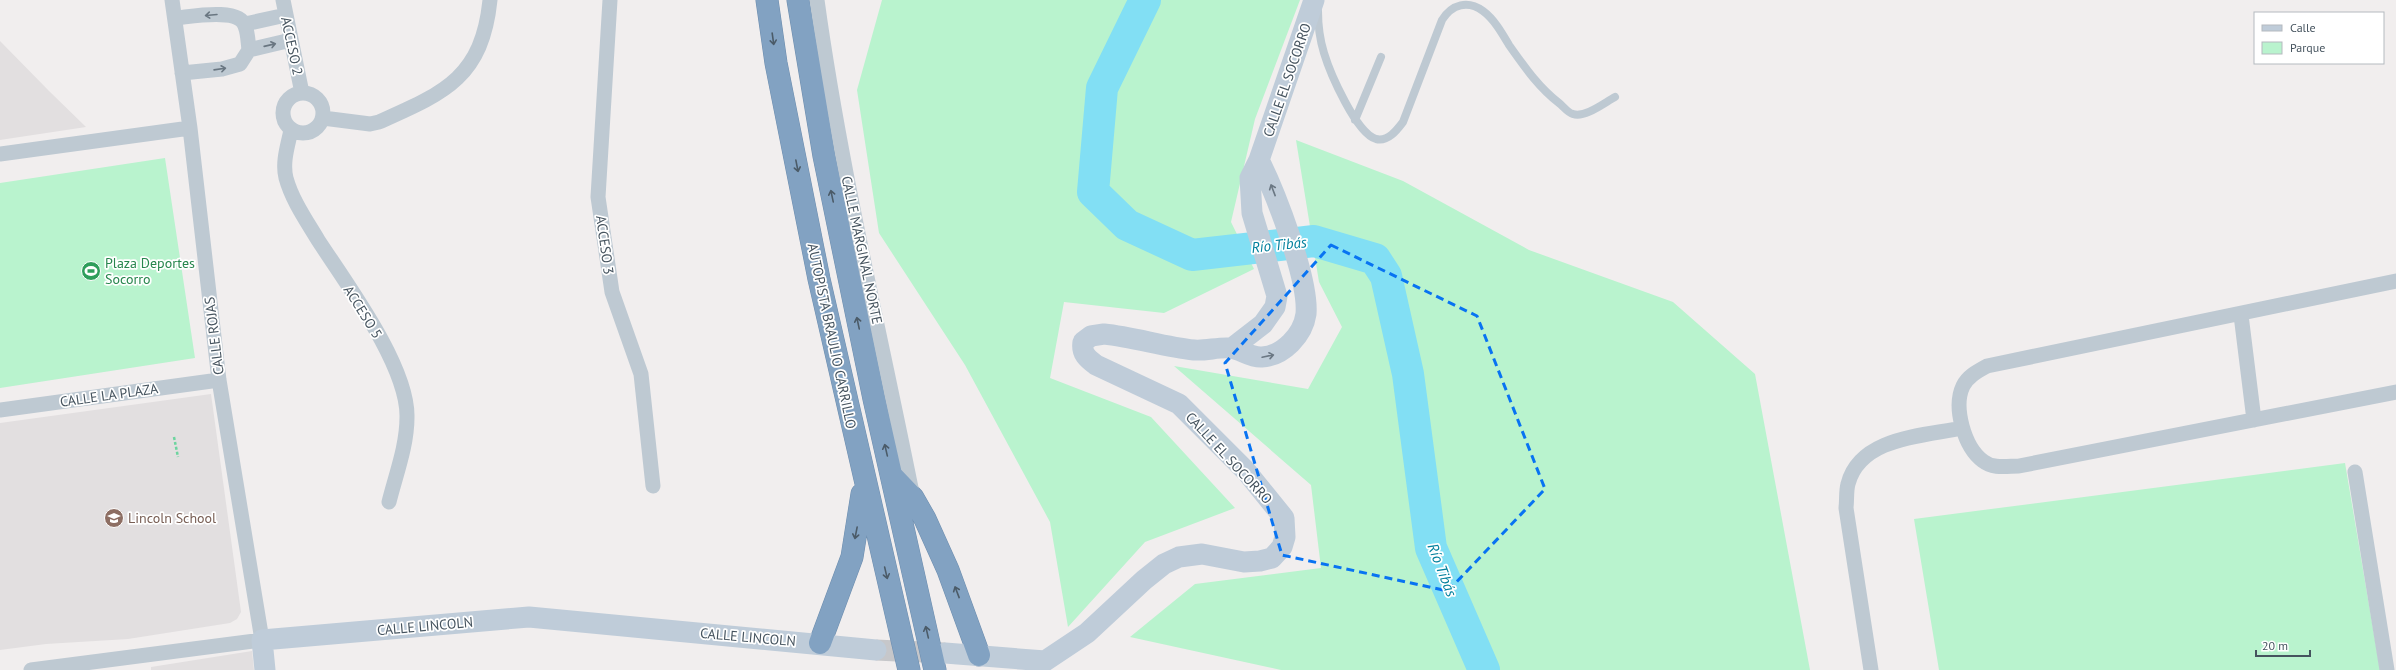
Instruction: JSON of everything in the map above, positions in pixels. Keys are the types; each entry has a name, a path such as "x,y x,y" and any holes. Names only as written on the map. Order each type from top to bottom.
{"highway":[{"name":"AUTOPISTA BRAULIO CARRILLO","path":"767,0 776,63 819,279 864,481 909,670"},
{"name":"AUTOPISTA BRAULIO CARRILLO","path":"798,0 824,156 892,476 940,662"},
{"path":"820,644 852,557 864,481 892,476 913,498 948,570 979,662"}],"street":[{"name":"CALLE ROJAS","path":"172,0 190,128 219,380 262,640 265,670"},
{"name":"ACCESO 2","path":"283,0 302,93"},
{"path":"323,118 370,124 379,122 439,93 456,81 477,54 488,24 490,0"},
{"name":"ACCESO 3","path":"610,0 598,197 612,292 641,374 653,486"},
{"name":"CALLE MARGINAL NORTE","path":"817,0 863,263 913,498"},
{"name":"CALLE EL SOCORRO","path":"1232,348 1240,340 1253,334 1270,316 1276,307 1277,296 1275,283 1252,213 1250,178 1259,160 1314,0"},
{"path":"174,18 228,14 238,18 245,24 249,50 240,64 222,69 182,73"},
{"path":"245,24 286,15"},
{"path":"249,50 291,40"},
{"path":"302,93 308,93 319,100 324,112 323,118 316,129 304,134 291,130 284,120 283,108 290,97 302,93"},
{"path":"0,154 190,128"},
{"name":"ACCESO 5","path":"291,130 285,157 286,177 299,210 389,353 402,385 408,415 405,440 388,502"},
{"name":"CALLE EL SOCORRO","path":"940,662 1045,661 1087,633 1144,580 1164,564 1179,557 1202,554 1244,562 1260,561 1272,558 1282,547 1286,527 1284,518 1246,471 1213,437 1179,404 1096,366 1086,357 1082,349 1083,342 1090,336 1104,334 1194,350 1232,348 1246,355 1262,357 1272,356 1291,343 1299,332 1306,315 1305,296 1300,274 1271,184 1259,160"},
{"path":"2396,281 2241,315 1987,366 1971,376 1964,385 1960,399 1962,428 1971,449 1984,462 1997,467 2019,466 2396,392"},
{"path":"2241,315 2254,420"},
{"name":"CALLE LA PLAZA","path":"0,410 219,380"},
{"path":"1870,670 1846,508 1848,483 1857,465 1872,450 1892,442 1962,428"},
{"path":"2354,472 2387,670"},
{"name":"CALLE LINCOLN","path":"31,670 262,640 530,617 820,644"},
{"path":"820,644 876,650"}],"lane":[{"path":"1319,0 1318,24 1324,54 1355,120 1365,133 1377,139 1387,138 1396,132 1403,122 1442,20 1448,11 1457,6 1471,4 1484,11 1494,22 1522,64 1547,94 1573,114 1582,114 1615,97"},
{"path":"1355,120 1381,57"}],"path":[{"path":"174,437 178,457"}],"highlighted area":[{"path":"1331,245 1477,316 1545,489 1448,591 1282,555 1225,363"}],"shaded area":[{"path":"0,41 49,91 86,127 0,140"},
{"name":"Lincoln School","path":"211,394 241,612 237,619 230,623 128,639 46,644 0,650 0,423"},
{"path":"252,651 254,670 151,670 151,667"}],"green space":[{"path":"882,0 1300,0 1255,119 1231,222 1254,269 1164,313 1064,302 1050,378 1151,417 1235,508 1145,542 1068,627 1050,522 965,365 879,233 857,90"},
{"path":"1296,140 1403,181 1529,250 1673,302 1755,374 1810,670 1281,670 1130,637 1195,584 1321,568 1311,485 1174,366 1308,389 1342,327 1319,282"},
{"name":"Plaza Deportes Socorro","path":"165,158 195,358 0,388 0,183"},
{"path":"2345,463 2380,670 1939,670 1914,519"}],"waterway":[{"name":"Río Tibás","path":"1145,0 1102,88 1093,192 1127,225 1192,255 1314,241 1375,259 1386,276 1408,374 1431,548 1484,670"}],"tunnel":[{"path":"876,650 945,653"}],"place":[{"name":"Plaza Deportes Socorro","path":"91,271"},
{"name":"Lincoln School","path":"114,518"}]}
